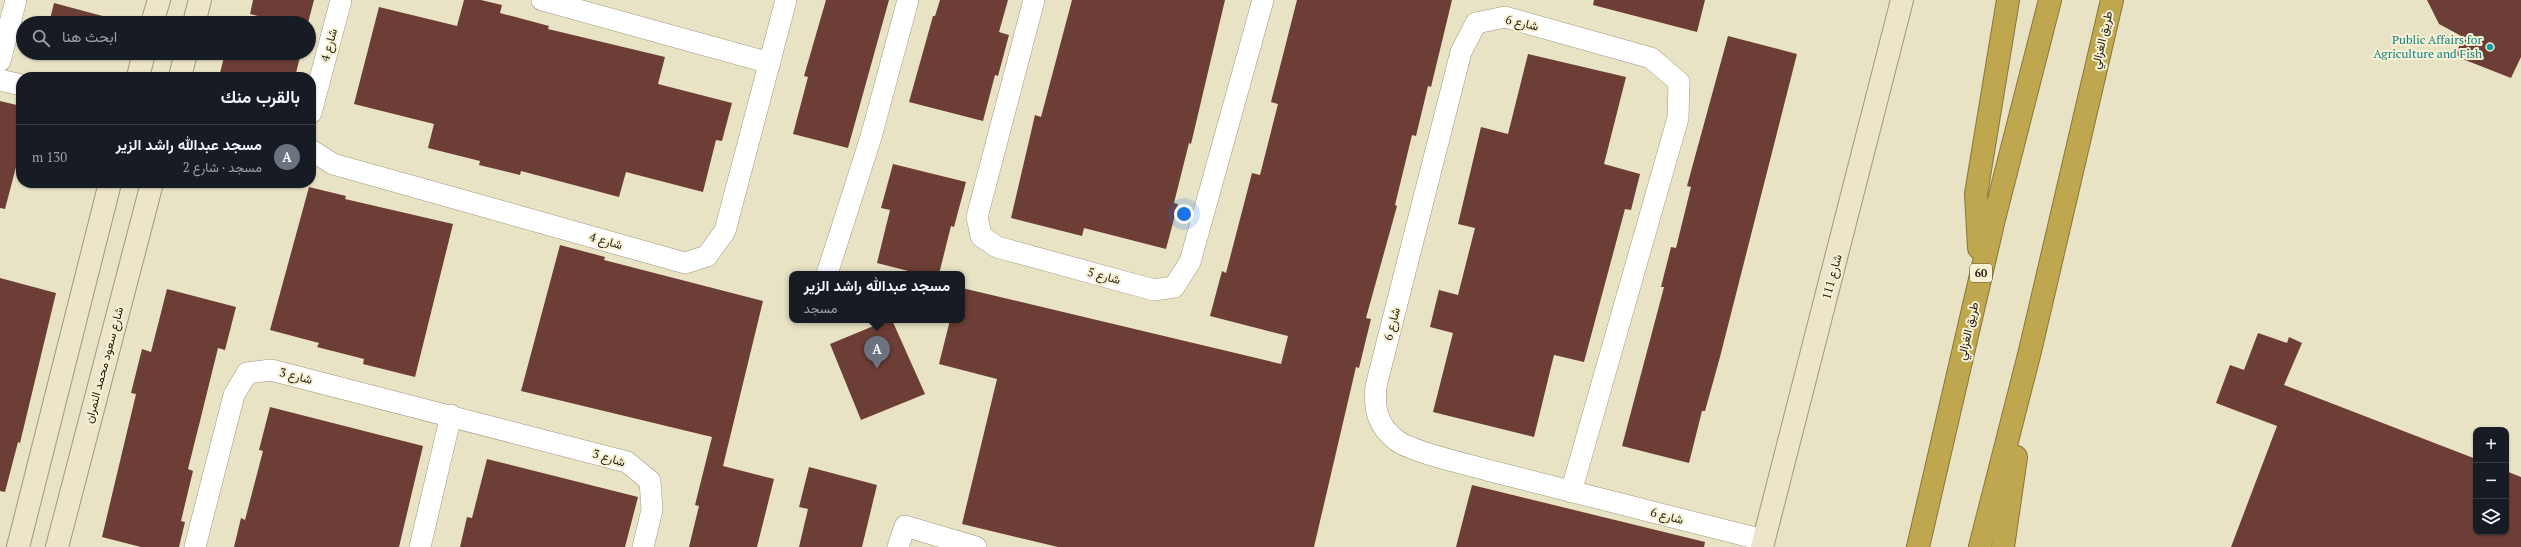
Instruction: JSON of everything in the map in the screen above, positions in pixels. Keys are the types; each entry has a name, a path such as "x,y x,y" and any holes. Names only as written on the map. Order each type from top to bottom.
{"highway":[{"path":"1981,273 1976,194 2008,0"},
{"name":"طريق الغزالي","path":"1918,547 1932,493 1981,273 2050,0"},
{"name":"طريق الغزالي","path":"1980,547 2030,351 2112,0"},
{"path":"2003,547 2030,351"},
{"path":"1911,547 1932,493"}],"street":[{"path":"0,61 16,0"},
{"path":"154,16 158,0"},
{"path":"196,16 200,0"},
{"name":"شارع 4","path":"316,94 341,0"},
{"path":"542,0 770,63"},
{"name":"شارع 4","path":"316,153 333,164 685,263 707,256 725,231 786,0"},
{"path":"828,271 871,137 908,0"},
{"name":"شارع 5","path":"1034,0 977,217 981,236 997,248 1154,290 1174,287 1190,262 1263,0"},
{"name":"شارع 111","path":"1762,543 1870,130 1899,2"},
{"name":"شارع 6","path":"1571,492 1678,118 1679,82 1651,58 1505,17 1476,23 1461,52 1376,386 1375,405 1380,424 1397,441 1435,456 1762,543"},
{"path":"139,72 142,60"},
{"path":"181,72 184,60"},
{"path":"0,80 16,84"},
{"path":"18,547 109,188"},
{"name":"شارع سعود محمد النمران","path":"57,547 151,188"},
{"name":"شارع 3","path":"195,547 234,395 247,373 271,370 451,415 627,462 650,482 652,510 643,547"},
{"path":"420,547 451,415"},
{"path":"898,547 905,526 976,547"}],"building":[{"path":"253,0 314,0 310,16 258,16 250,14"},
{"path":"464,0 481,0 502,5 500,13 549,26 548,29 665,57 658,84 732,103 722,141 716,140 703,192 626,172 619,197 521,171 520,175 479,165 480,161 428,148 434,124 354,104 379,7 457,26"},
{"path":"826,0 889,0 848,148 793,134 808,77 804,76"},
{"path":"940,0 1008,0 999,32 1009,35 998,76 995,75 983,121 909,102 933,16 935,16"},
{"path":"1072,0 1225,0 1191,144 1189,143 1174,203 1178,204 1166,249 1084,228 1082,236 1011,218 1035,115 1041,117"},
{"path":"1297,0 1452,0 1431,87 1428,86 1416,136 1412,135 1395,205 1397,206 1366,318 1371,319 1359,368 1356,367 1314,547 1058,547 962,524 997,379 939,364 949,323 965,323 965,289 1281,364 1288,336 1210,316 1222,271 1226,273 1252,173 1260,175 1278,104 1271,102"},
{"path":"1594,0 1705,0 1697,32 1593,5"},
{"name":"Public Affairs for Agriculture and Fish","path":"2427,0 2521,0 2521,57 2511,78 2455,56 2463,37 2439,24"},
{"path":"54,3 103,16 51,16"},
{"path":"1728,36 1797,54 1720,357 1705,411 1702,411 1689,463 1622,446 1664,287 1661,287 1671,247 1676,248 1691,187 1687,186"},
{"path":"1528,54 1626,77 1604,164 1640,174 1631,210 1625,209 1584,362 1554,355 1534,437 1433,412 1453,333 1430,327 1439,290 1458,295 1475,228 1458,224 1481,127 1508,134"},
{"path":"223,60 299,60 296,72 220,72"},
{"path":"0,101 16,105 16,167 5,209 0,208"},
{"path":"893,164 966,182 954,227 951,226 940,271 908,271 877,263 890,210 881,208"},
{"path":"309,188 346,196 345,199 453,224 415,377 363,364 364,359 317,347 319,343 270,330"},
{"path":"560,245 605,257 604,260 763,301 723,466 774,479 757,547 689,547 699,506 695,505 712,437 521,391"},
{"path":"0,278 56,293 20,443 18,442 5,492 0,491"},
{"path":"167,289 236,307 225,350 218,348 188,469 193,471 181,521 185,522 179,547 141,547 102,537 136,394 131,393 142,349 151,352"},
{"path":"881,323 893,323 925,394 861,420 830,344"},
{"path":"2258,333 2287,343 2289,337 2302,343 2284,385 2473,458 2473,535 2509,535 2509,472 2521,477 2521,547 2231,547 2277,426 2216,403 2230,365 2244,370"},
{"path":"270,407 423,446 399,547 234,547 241,518 245,520 263,451 259,450"},
{"path":"487,459 638,497 625,547 460,547 467,517 472,518"},
{"path":"809,467 877,485 862,547 799,547 808,509 799,507"},
{"path":"1472,485 1705,542 1704,547 1456,547"}],"place":[{"name":"Public Affairs for Agriculture and Fish","path":"2490,47"},
{"name":"مسجد عبدالله راشد الزير","path":"877,369"}]}
